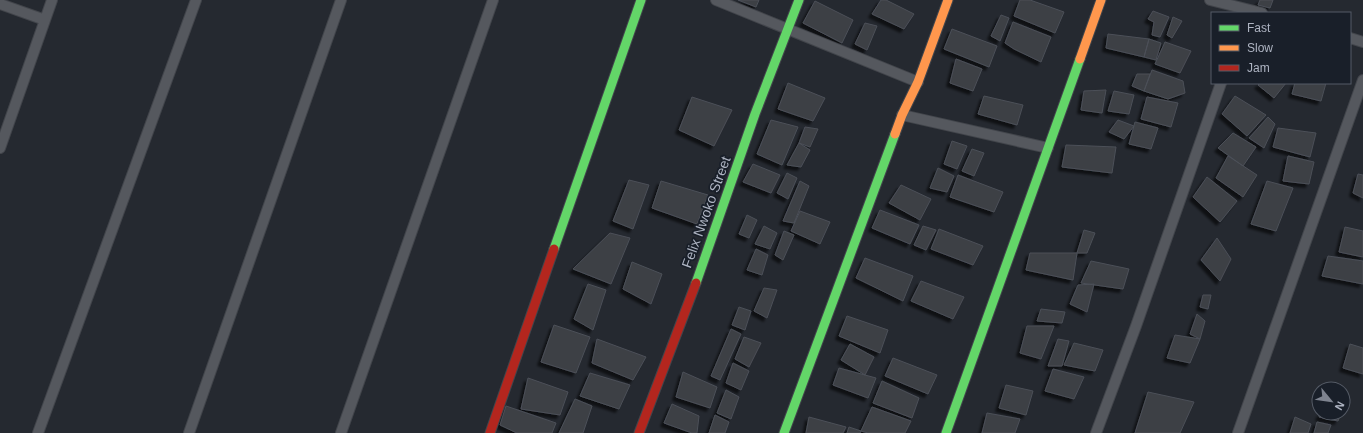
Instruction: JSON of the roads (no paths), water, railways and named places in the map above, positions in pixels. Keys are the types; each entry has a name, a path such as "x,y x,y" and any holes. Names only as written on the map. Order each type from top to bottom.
{"street":[{"path":"0,148 52,0"},
{"path":"38,433 196,0"},
{"path":"189,433 341,0"},
{"path":"341,433 493,0"},
{"path":"490,433 641,0"},
{"path":"716,0 918,82"},
{"name":"Felix Nwoko Street","path":"639,433 699,274 755,114 799,0"},
{"path":"784,433 902,115 918,82 948,0"},
{"path":"946,433 1101,0"},
{"path":"1210,0 1246,11"},
{"path":"0,4 45,20"},
{"path":"1351,38 1363,42"},
{"path":"1238,433 1363,80"},
{"path":"1096,433 1136,326 1221,84"},
{"path":"902,115 1048,148"}]}
